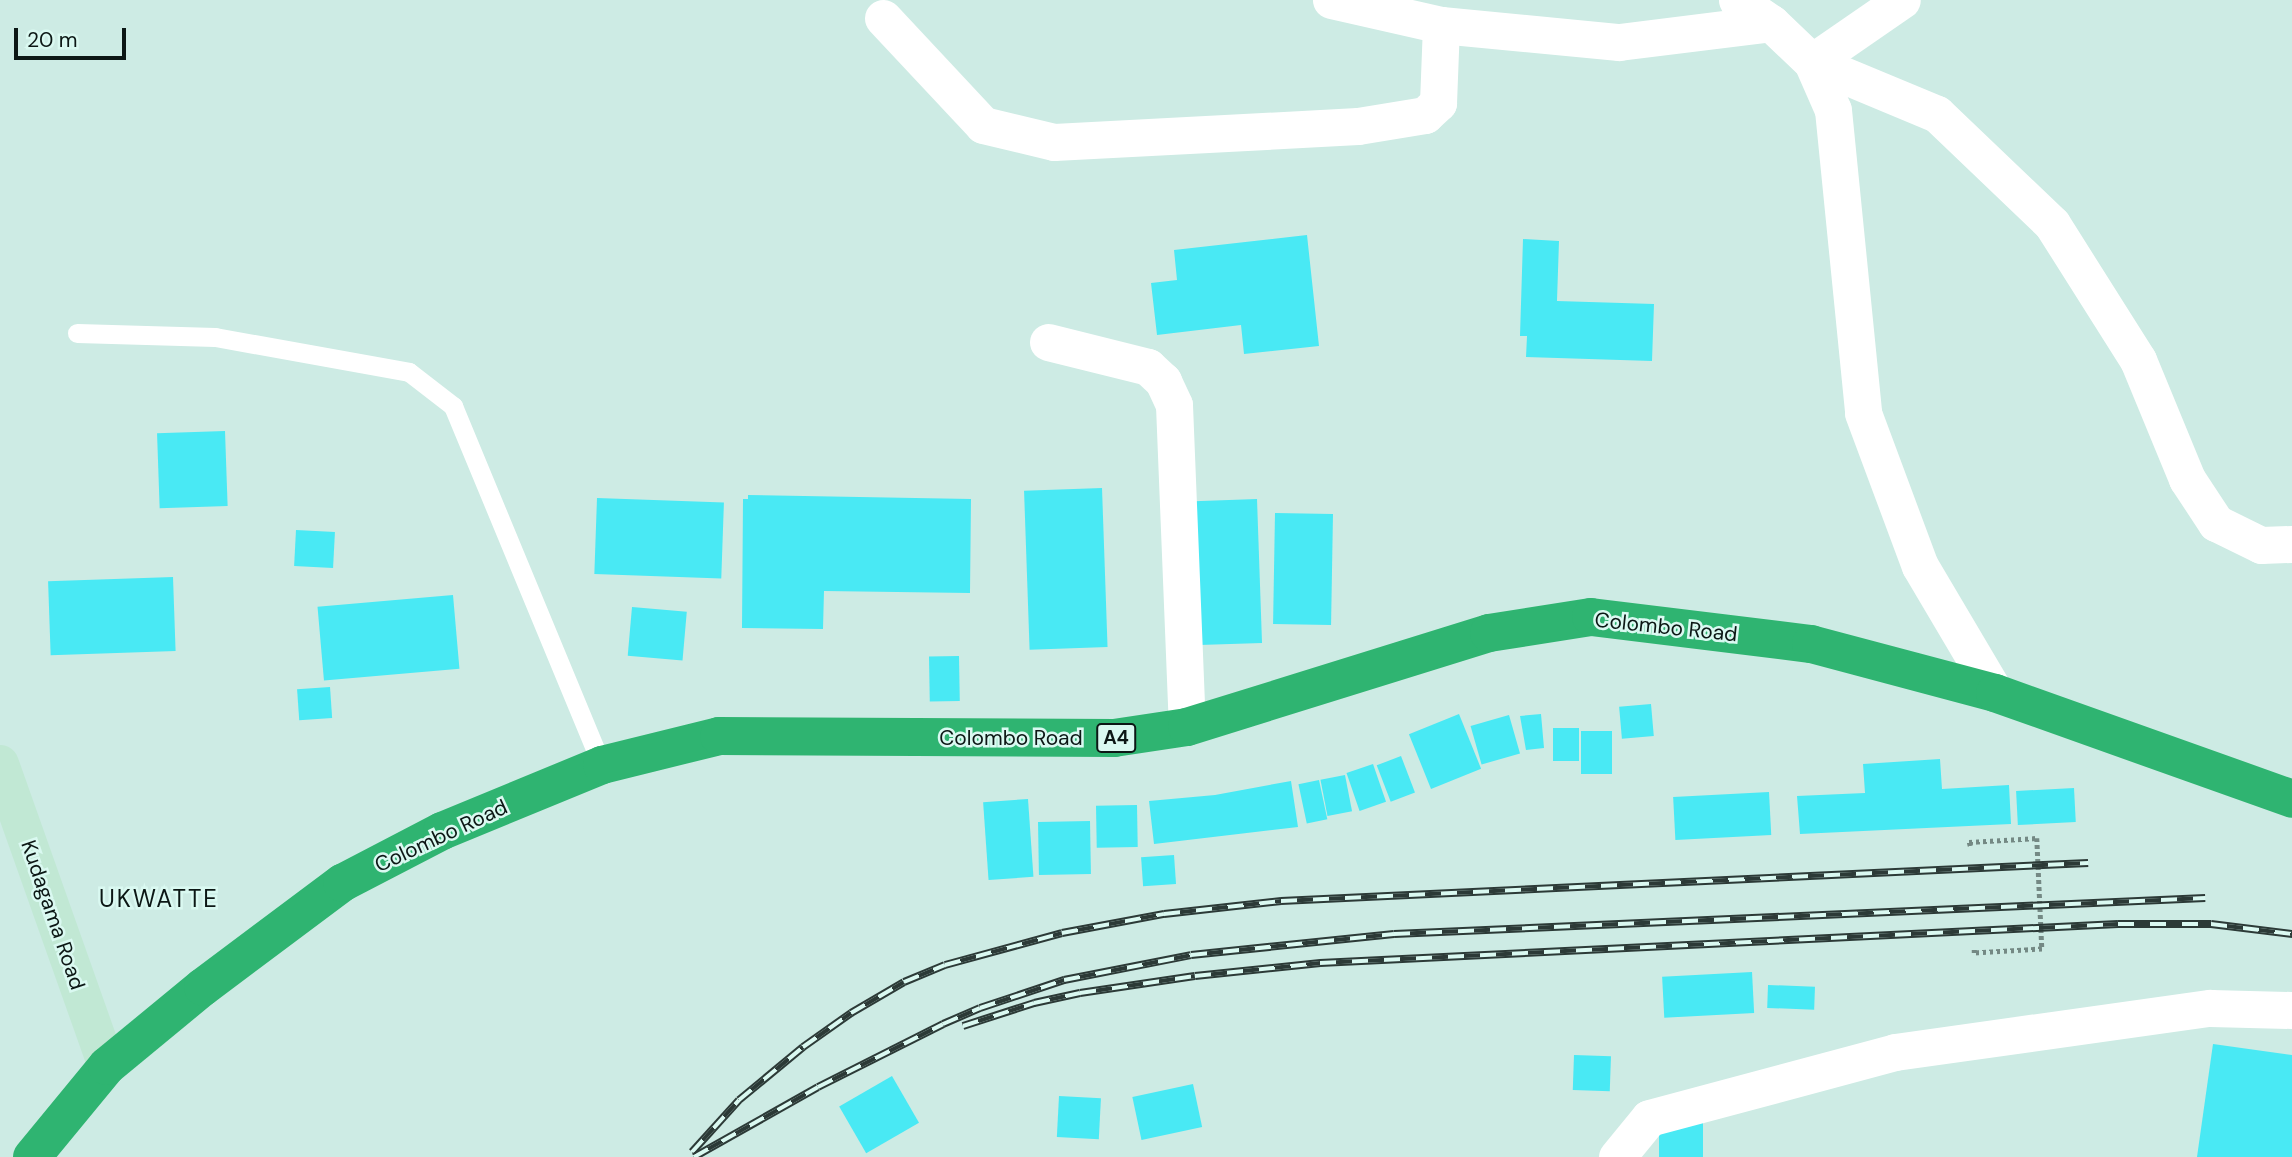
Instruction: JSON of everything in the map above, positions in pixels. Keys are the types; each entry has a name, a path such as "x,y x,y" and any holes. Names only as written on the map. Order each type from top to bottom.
{"highway":[{"name":"Colombo Road","path":"32,1157 107,1066 203,987 342,883 442,831 602,765 719,736 1114,738 1187,727 1489,633 1591,617 1811,644 1995,693 2292,799"}],"street":[{"path":"1331,0 1441,25 1619,42 1768,12"},
{"path":"1737,0 1768,12 1812,62 1833,110 1863,413 1920,566 1995,693"},
{"path":"1812,62 1902,0"},
{"path":"883,18 984,125 1054,142 1358,126 1425,115 1438,103 1441,25"},
{"path":"1812,62 1937,114 2052,224 2138,360 2187,479 2216,523 2261,545 2292,544"},
{"path":"1048,342 1148,367 1163,381 1174,405 1187,727"},
{"name":"Kudagama Road","path":"0,764 107,1066"},
{"path":"1617,1157 1649,1118 1895,1052 2210,1008 2292,1010"}],"lane":[{"path":"77,333 215,337 409,372 453,406 602,765"}],"path":[{"path":"1969,846 1969,842 2037,838 2042,949 1975,953 1974,948"}],"building":[{"path":"1307,235 1319,346 1244,354 1241,325 1157,335 1151,283 1177,280 1174,250"},
{"path":"1523,239 1559,241 1557,301 1654,304 1652,361 1526,357 1527,336 1520,336"},
{"path":"225,431 228,506 160,508 157,433"},
{"path":"1102,488 1108,647 1030,650 1024,491"},
{"path":"748,495 971,499 970,593 824,591 823,629 742,628 743,499 748,499"},
{"path":"597,498 724,502 721,578 594,574"},
{"path":"1257,499 1262,643 1199,645 1194,501"},
{"path":"1275,513 1333,514 1331,625 1273,624"},
{"path":"296,530 335,532 333,568 294,566"},
{"path":"173,577 176,651 51,655 48,581"},
{"path":"453,595 459,669 324,681 318,607"},
{"path":"632,607 687,612 683,661 628,656"},
{"path":"959,656 960,701 930,702 929,657"},
{"path":"330,687 332,718 299,720 297,689"},
{"path":"1651,704 1654,736 1622,739 1619,707"},
{"path":"1459,714 1481,769 1431,789 1409,734"},
{"path":"1541,714 1544,748 1526,750 1520,716"},
{"path":"1509,715 1520,753 1482,764 1471,726"},
{"path":"1553,728 1579,728 1579,761 1553,761"},
{"path":"1581,731 1612,731 1612,774 1581,774"},
{"path":"1401,756 1415,792 1391,802 1377,765"},
{"path":"1940,759 1942,789 2009,785 2011,824 1800,834 1797,796 1865,793 1863,764"},
{"path":"1373,764 1386,802 1360,811 1347,773"},
{"path":"1345,775 1352,811 1328,816 1320,780"},
{"path":"1319,780 1327,819 1307,823 1298,784"},
{"path":"1291,781 1298,827 1154,844 1149,801 1215,795"},
{"path":"2074,788 2076,822 2018,825 2016,791"},
{"path":"1769,792 1771,835 1675,840 1673,797"},
{"path":"1028,799 1033,877 989,880 983,802"},
{"path":"1137,805 1138,847 1097,848 1096,806"},
{"path":"1090,821 1091,874 1039,875 1038,822"},
{"path":"1174,855 1176,884 1143,886 1141,857"},
{"path":"1752,972 1754,1013 1664,1018 1662,977"},
{"path":"1768,985 1815,987 1814,1010 1767,1008"},
{"path":"2213,1044 2292,1055 2292,1157 2197,1157"},
{"path":"1574,1055 1611,1056 1610,1091 1573,1090"},
{"path":"892,1076 919,1123 866,1153 839,1106"},
{"path":"1193,1084 1202,1127 1142,1140 1132,1097"},
{"path":"1059,1096 1101,1098 1099,1139 1057,1137"},
{"path":"1659,1121 1703,1121 1703,1157 1659,1157"}],"railway":[{"path":"692,1152 739,1100 803,1047 851,1013 904,982 945,965 1062,933 1164,914 1281,901 2088,863"},
{"path":"694,1157 818,1087 980,1008 1064,980 1191,955 1394,934 2205,898"},
{"path":"963,1026 1034,1003 1080,993 1195,976 1320,963 2118,924 2211,924 2292,934"}],"district":[{"name":"UKWATTE","path":"159,899"}]}
